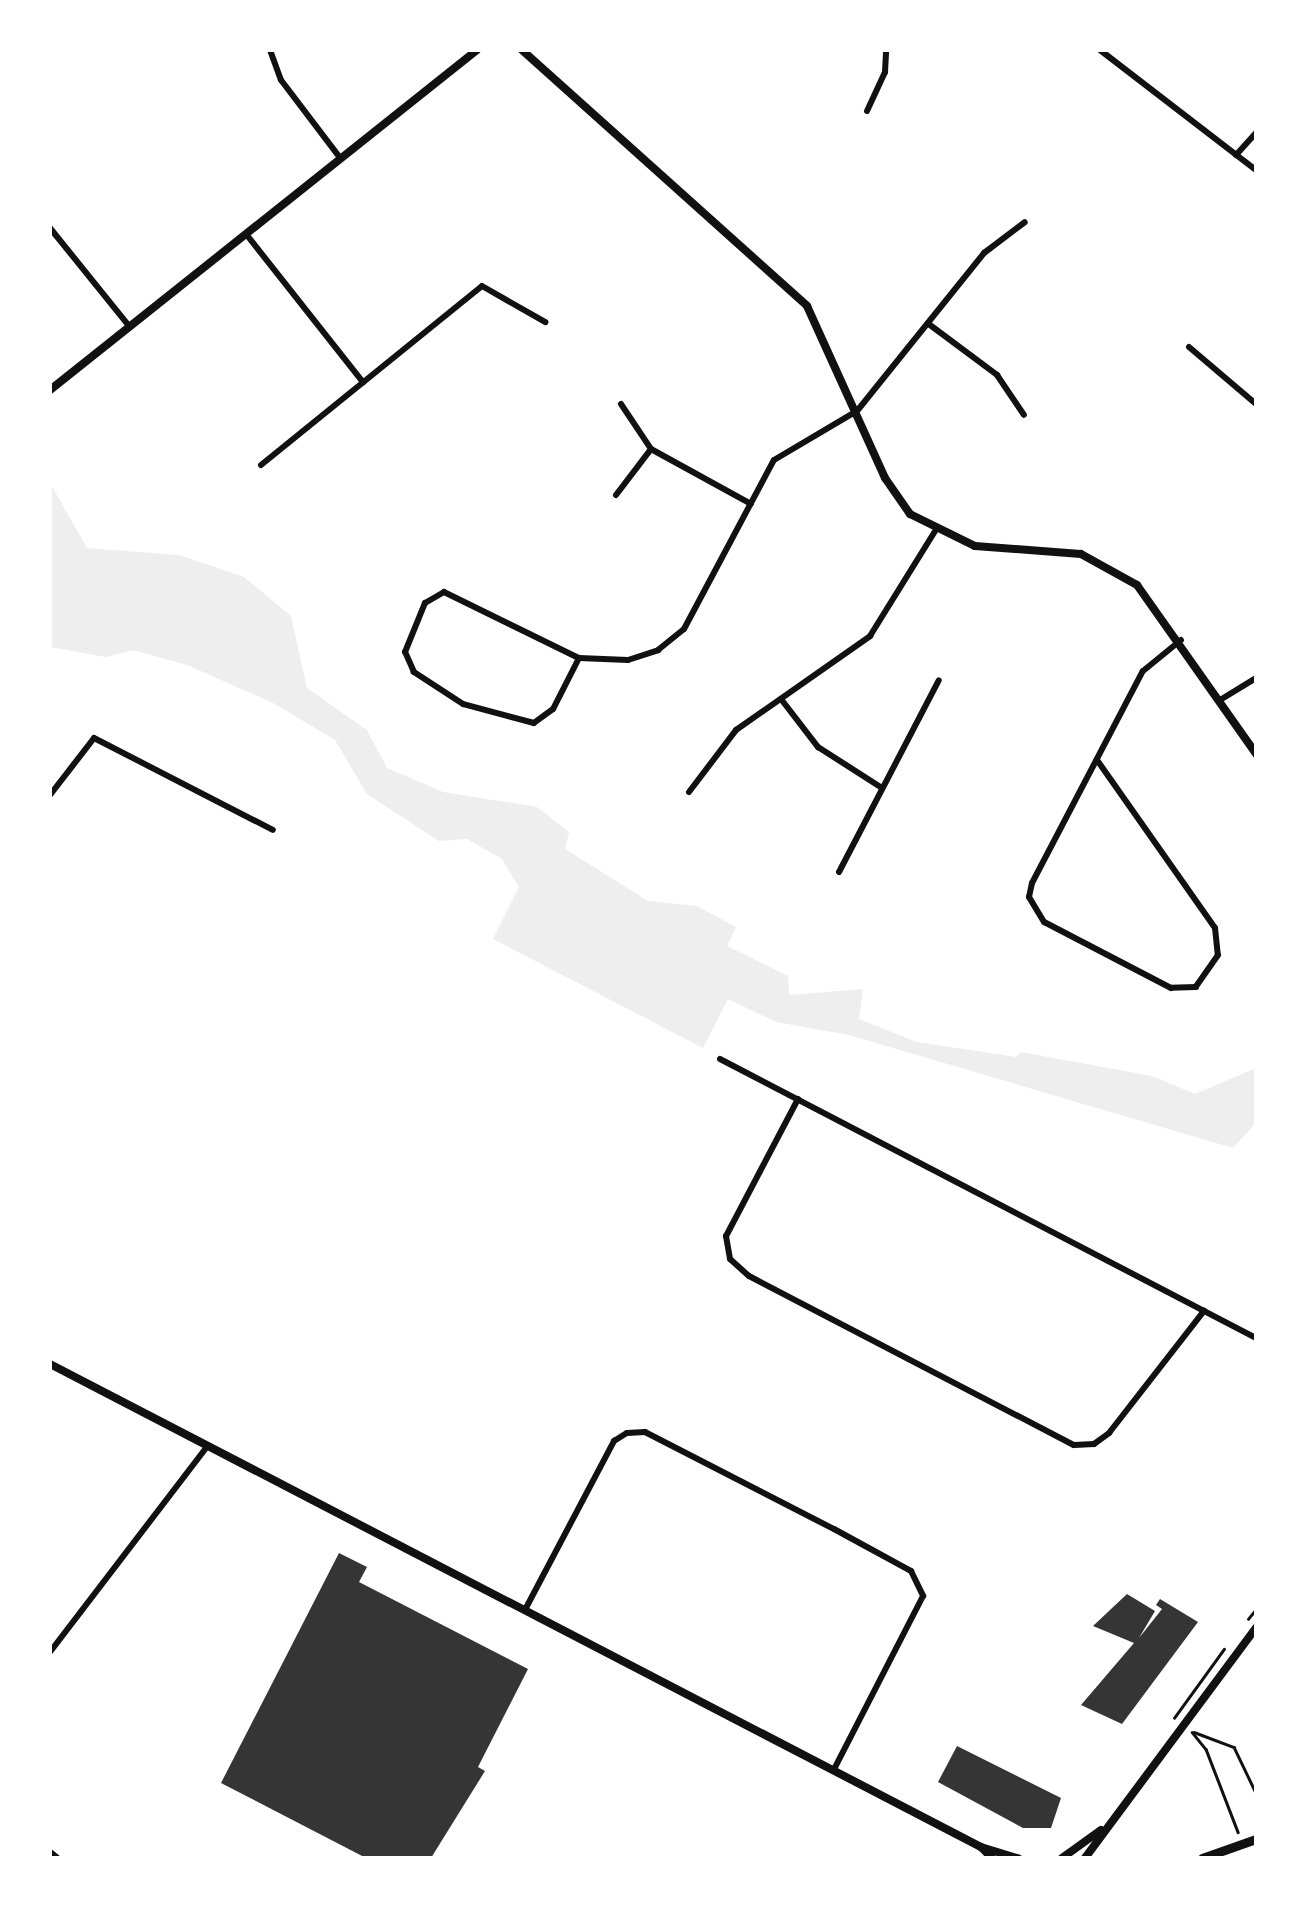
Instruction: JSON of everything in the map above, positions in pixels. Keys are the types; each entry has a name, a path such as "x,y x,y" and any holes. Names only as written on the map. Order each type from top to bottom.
{"main road":[{"path":"1202,1858 1255,1842"}],"street":[{"path":"270,50 281,80 341,159"},
{"path":"50,390 477,50"},
{"path":"522,50 808,306 892,491 935,531 975,546 1050,548 1098,561 1137,585 1181,640 1256,754"},
{"path":"867,110 885,72 886,50"},
{"path":"1100,50 1256,170"},
{"path":"1236,155 1256,133"},
{"path":"579,658 553,710 534,723 463,704 414,672 405,652 426,603 444,592 579,658 628,660 658,650 684,629 774,460 857,411 930,326 984,254 1025,222"},
{"path":"50,228 130,326"},
{"path":"246,234 362,382"},
{"path":"261,465 482,286 545,322"},
{"path":"930,326 997,376 1024,415"},
{"path":"1190,347 1256,404"},
{"path":"621,404 652,449 751,504"},
{"path":"616,494 652,449"},
{"path":"689,792 736,730 870,636 935,531"},
{"path":"1097,760 1215,928 1218,955 1196,987 1172,988 1032,910 1032,884 1143,671 1181,640"},
{"path":"1220,700 1256,678"},
{"path":"839,872 939,680"},
{"path":"781,698 818,747 882,788"},
{"path":"50,796 94,738 273,830"},
{"path":"720,1059 1256,1338"},
{"path":"798,1099 726,1236 730,1260 749,1276 1074,1445 1094,1444 1109,1433 1204,1311"},
{"path":"50,1364 527,1606 981,1847 1018,1858"},
{"path":"527,1606 614,1442 627,1433 645,1432 834,1530 911,1572 923,1596 836,1767"},
{"path":"50,1652 208,1445"},
{"path":"1085,1858 1101,1830 1256,1628"},
{"path":"1062,1858 1101,1830"},
{"path":"981,1847 992,1858"},
{"path":"50,1853 56,1858"}],"path":[{"path":"1244,1624 1256,1609"},
{"path":"1172,1716 1232,1640"},
{"path":"1192,1731 1202,1718"},
{"path":"1192,1731 1234,1747 1256,1793"},
{"path":"1192,1731 1223,1786 1241,1844"}],"shaded area":[{"path":"50,483 87,548 179,555 244,577 291,616 307,688 367,730 387,768 443,792 537,807 569,832 565,849 648,901 697,906 736,927 727,946 788,976 789,995 863,989 859,1019 917,1042 1016,1057 1021,1052 1152,1076 1195,1094 1256,1068 1256,1123 1233,1148 849,1035 776,1022 728,999 703,1048 493,939 519,887 502,859 467,839 439,841 367,794 335,740 273,703 187,665 133,650 106,657 50,647"}],"building":[{"path":"339,1553 367,1567 359,1582 528,1669 478,1767 485,1771 431,1858 366,1858 221,1783"},
{"path":"1127,1594 1155,1611 1139,1638 1162,1609 1156,1605 1160,1599 1198,1622 1122,1724 1081,1705 1134,1643 1093,1626"},
{"path":"957,1746 1061,1798 1051,1828 1023,1828 938,1782"}]}
